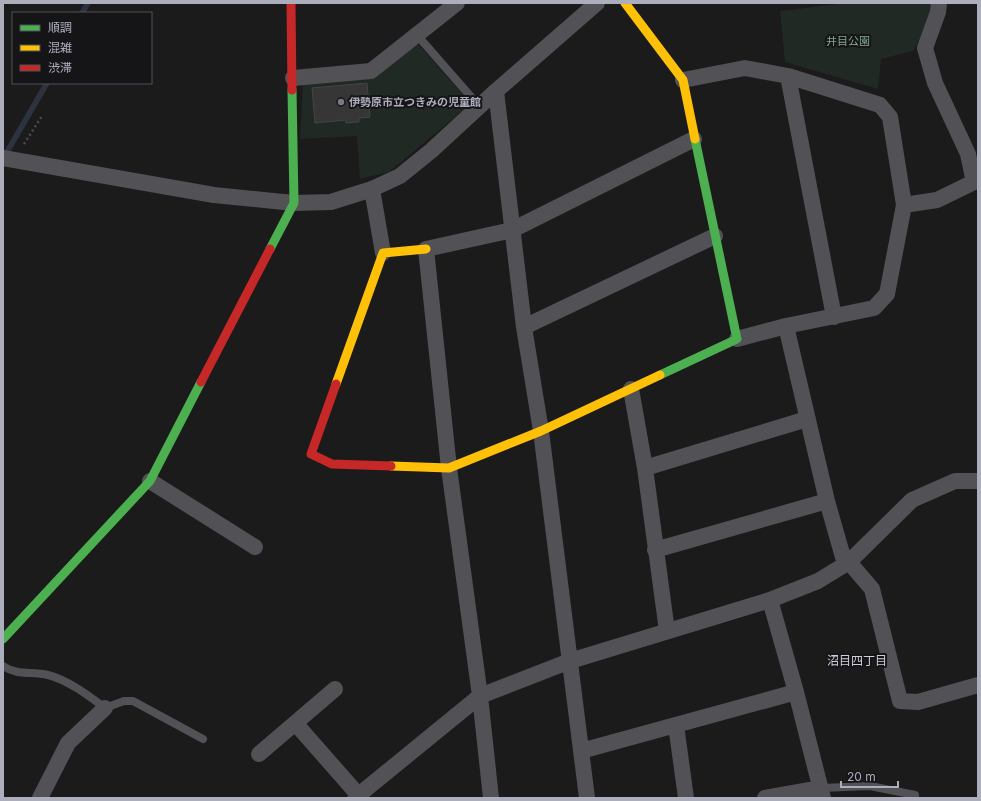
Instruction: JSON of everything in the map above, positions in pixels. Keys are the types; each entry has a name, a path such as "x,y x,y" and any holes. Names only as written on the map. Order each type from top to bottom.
{"street":[{"path":"3,639 150,481 294,203 291,3"},
{"path":"293,78 371,71 457,3"},
{"path":"9,159 214,195 294,203 331,202 372,189 400,176 432,150 479,106 597,3"},
{"path":"625,3 683,80 694,139 737,339"},
{"path":"904,205 937,200 974,182 968,154 935,82 925,48 938,12 939,3"},
{"path":"372,189 382,253 311,454 332,464 449,468 541,431 737,339 786,326 874,308 887,294 904,205 890,117 880,105 788,76 745,68 683,80"},
{"path":"788,76 834,317"},
{"path":"496,91 524,327 541,431 587,798"},
{"path":"382,253 426,249 512,230 694,139"},
{"path":"524,327 715,236"},
{"path":"426,249 449,468 480,696 491,798"},
{"path":"786,326 827,501 843,557 850,562 872,589 900,701 918,702 978,685"},
{"path":"631,388 645,468 667,631"},
{"path":"645,468 807,418"},
{"path":"150,481 255,547"},
{"path":"296,724 359,797 480,696 570,661 770,600 818,580 850,562 912,500 955,481 978,481"},
{"path":"655,550 827,501"},
{"path":"765,798 822,793 770,600"},
{"path":"259,754 296,724 335,689"},
{"path":"581,751 796,692"},
{"path":"40,798 68,743 105,708"},
{"path":"676,725 686,798"}],"lane":[{"path":"417,36 479,106"},
{"path":"3,666 12,672 49,675 83,691 105,708 124,701 133,701 202,739"},
{"path":"822,793 870,786 915,795 915,798"}],"path":[{"path":"9,159 42,116"}],"green space":[{"name":"井目公園","path":"846,3 934,3 931,19 913,51 881,59 878,89 785,62 780,11"},
{"path":"411,45 419,45 467,99 467,107 389,172 360,179 357,136 300,139 303,83 367,77"}],"building":[{"name":"伊勢原市立つきみの児童館","path":"367,83 370,117 359,118 359,122 346,123 346,120 315,123 312,88"}],"waterway":[{"path":"83,12 88,3"},
{"path":"4,157 46,84"}],"traffic: fast":[{"path":"270,249 294,203 292,90"},
{"path":"660,375 737,339 695,139"},
{"path":"3,639 150,481 201,382"}],"traffic: slow":[{"path":"625,3 683,80 695,139"},
{"path":"336,384 383,253 426,249"},
{"path":"391,466 449,468 541,431 660,375"}],"traffic: jam":[{"path":"291,3 292,90"},
{"path":"201,382 270,249"},
{"path":"336,384 311,454 332,464 391,466"}],"place":[{"name":"伊勢原市立つきみの児童館","path":"341,102"}],"district":[{"name":"沼目四丁目","path":"857,661"}]}
